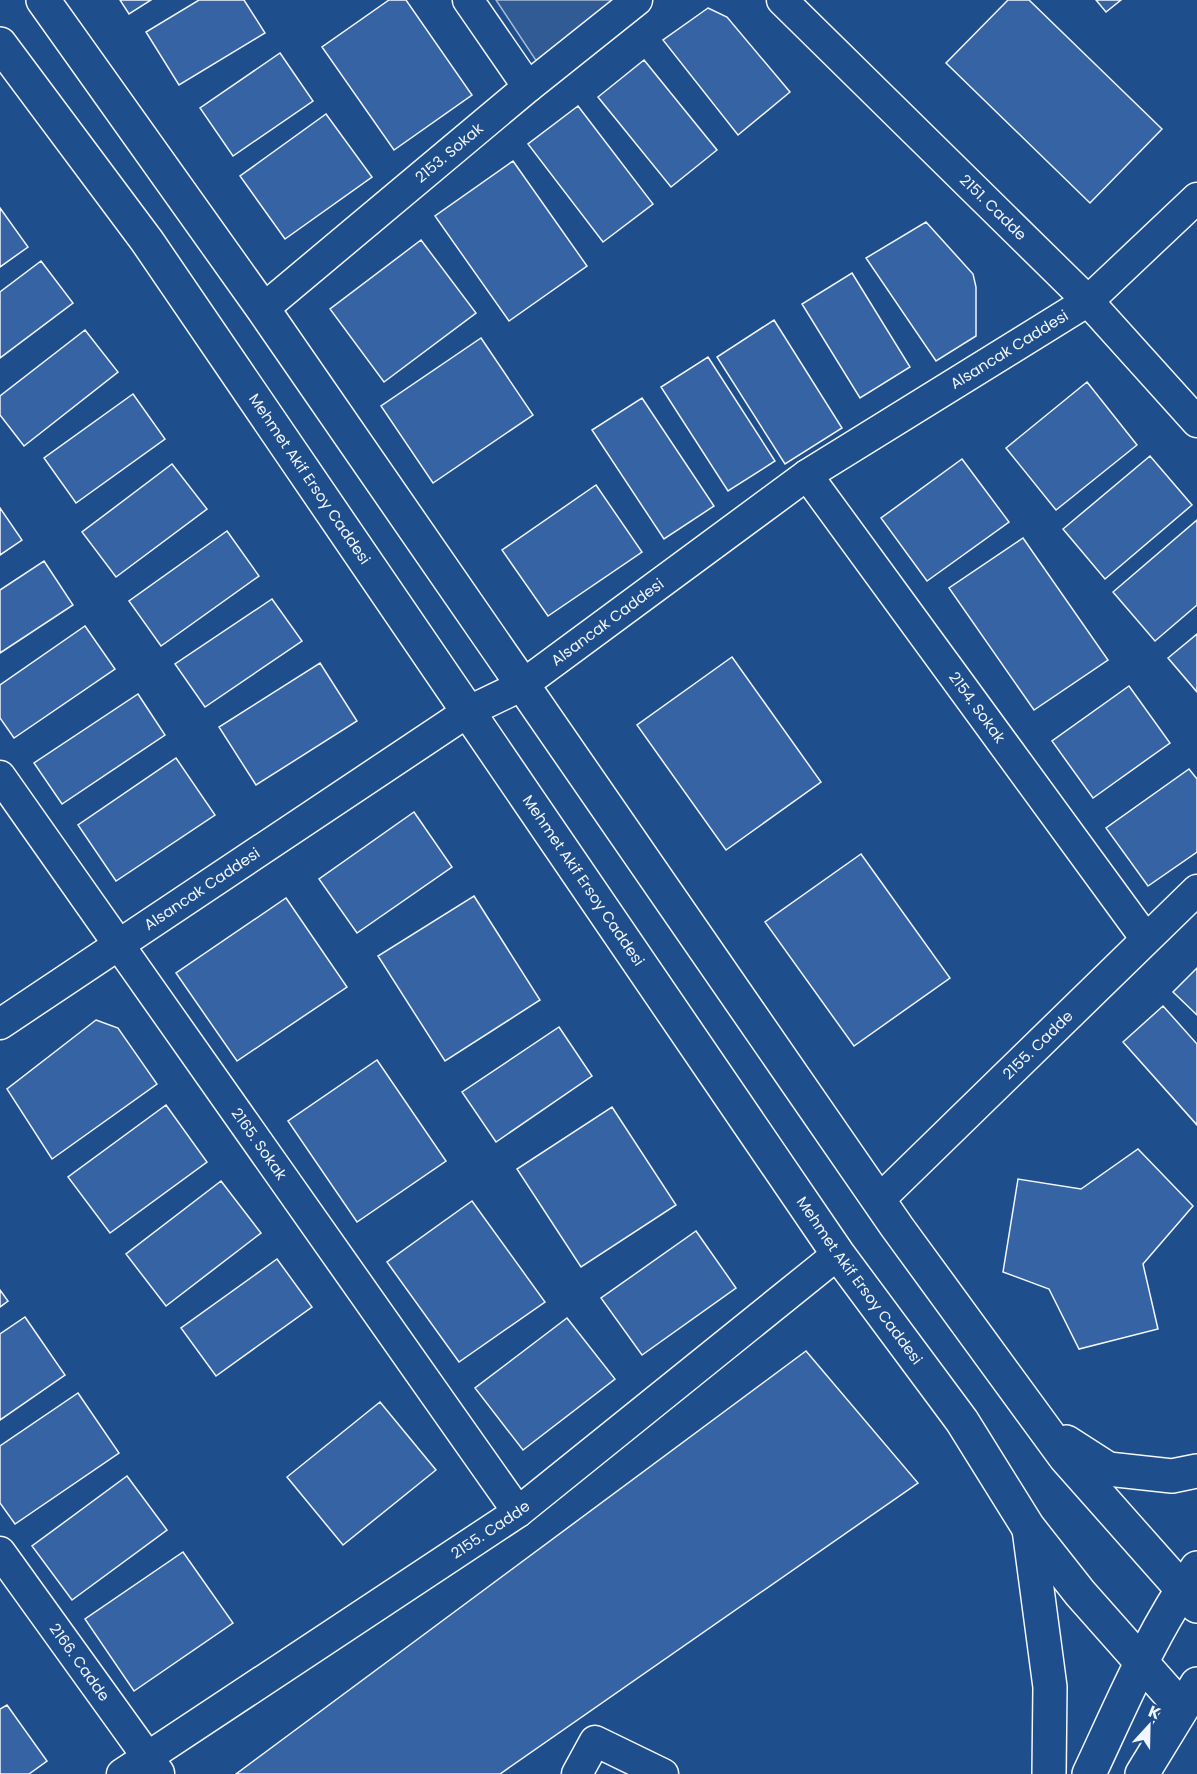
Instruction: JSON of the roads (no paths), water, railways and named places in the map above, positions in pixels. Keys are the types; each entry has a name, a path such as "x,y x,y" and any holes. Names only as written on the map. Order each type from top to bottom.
{"street":[{"path":"43,0 263,309 521,686 879,1200 1065,1457 1192,1588 1142,1662 1089,1774"},
{"path":"468,0 528,87"},
{"name":"2153. Sokak","path":"263,309 528,87 637,0"},
{"name":"2151. Cadde","path":"782,0 1088,301 1197,422"},
{"name":"Mehmet Akif Ersoy Caddesi","path":"0,44 147,241 838,1254 962,1421 1029,1527 1080,1593 1142,1662 1192,1707"},
{"name":"Alsancak Caddesi","path":"0,1024 469,711 521,686 807,475 1088,301 1197,198"},
{"name":"2154. Sokak","path":"807,475 1146,939"},
{"name":"2165. Sokak","path":"0,776 518,1512"},
{"name":"2155. Cadde","path":"879,1200 1197,890"},
{"name":"2155. Cadde","path":"122,1774 154,1766 518,1512 838,1254"},
{"path":"1044,1428 1108,1469 1172,1476 1197,1471"},
{"path":"1029,1527 1050,1687 1049,1774"},
{"name":"2166. Cadde","path":"0,1552 154,1766"},
{"path":"1142,1774 1192,1707"},
{"path":"577,1774 595,1741 663,1774"}]}
